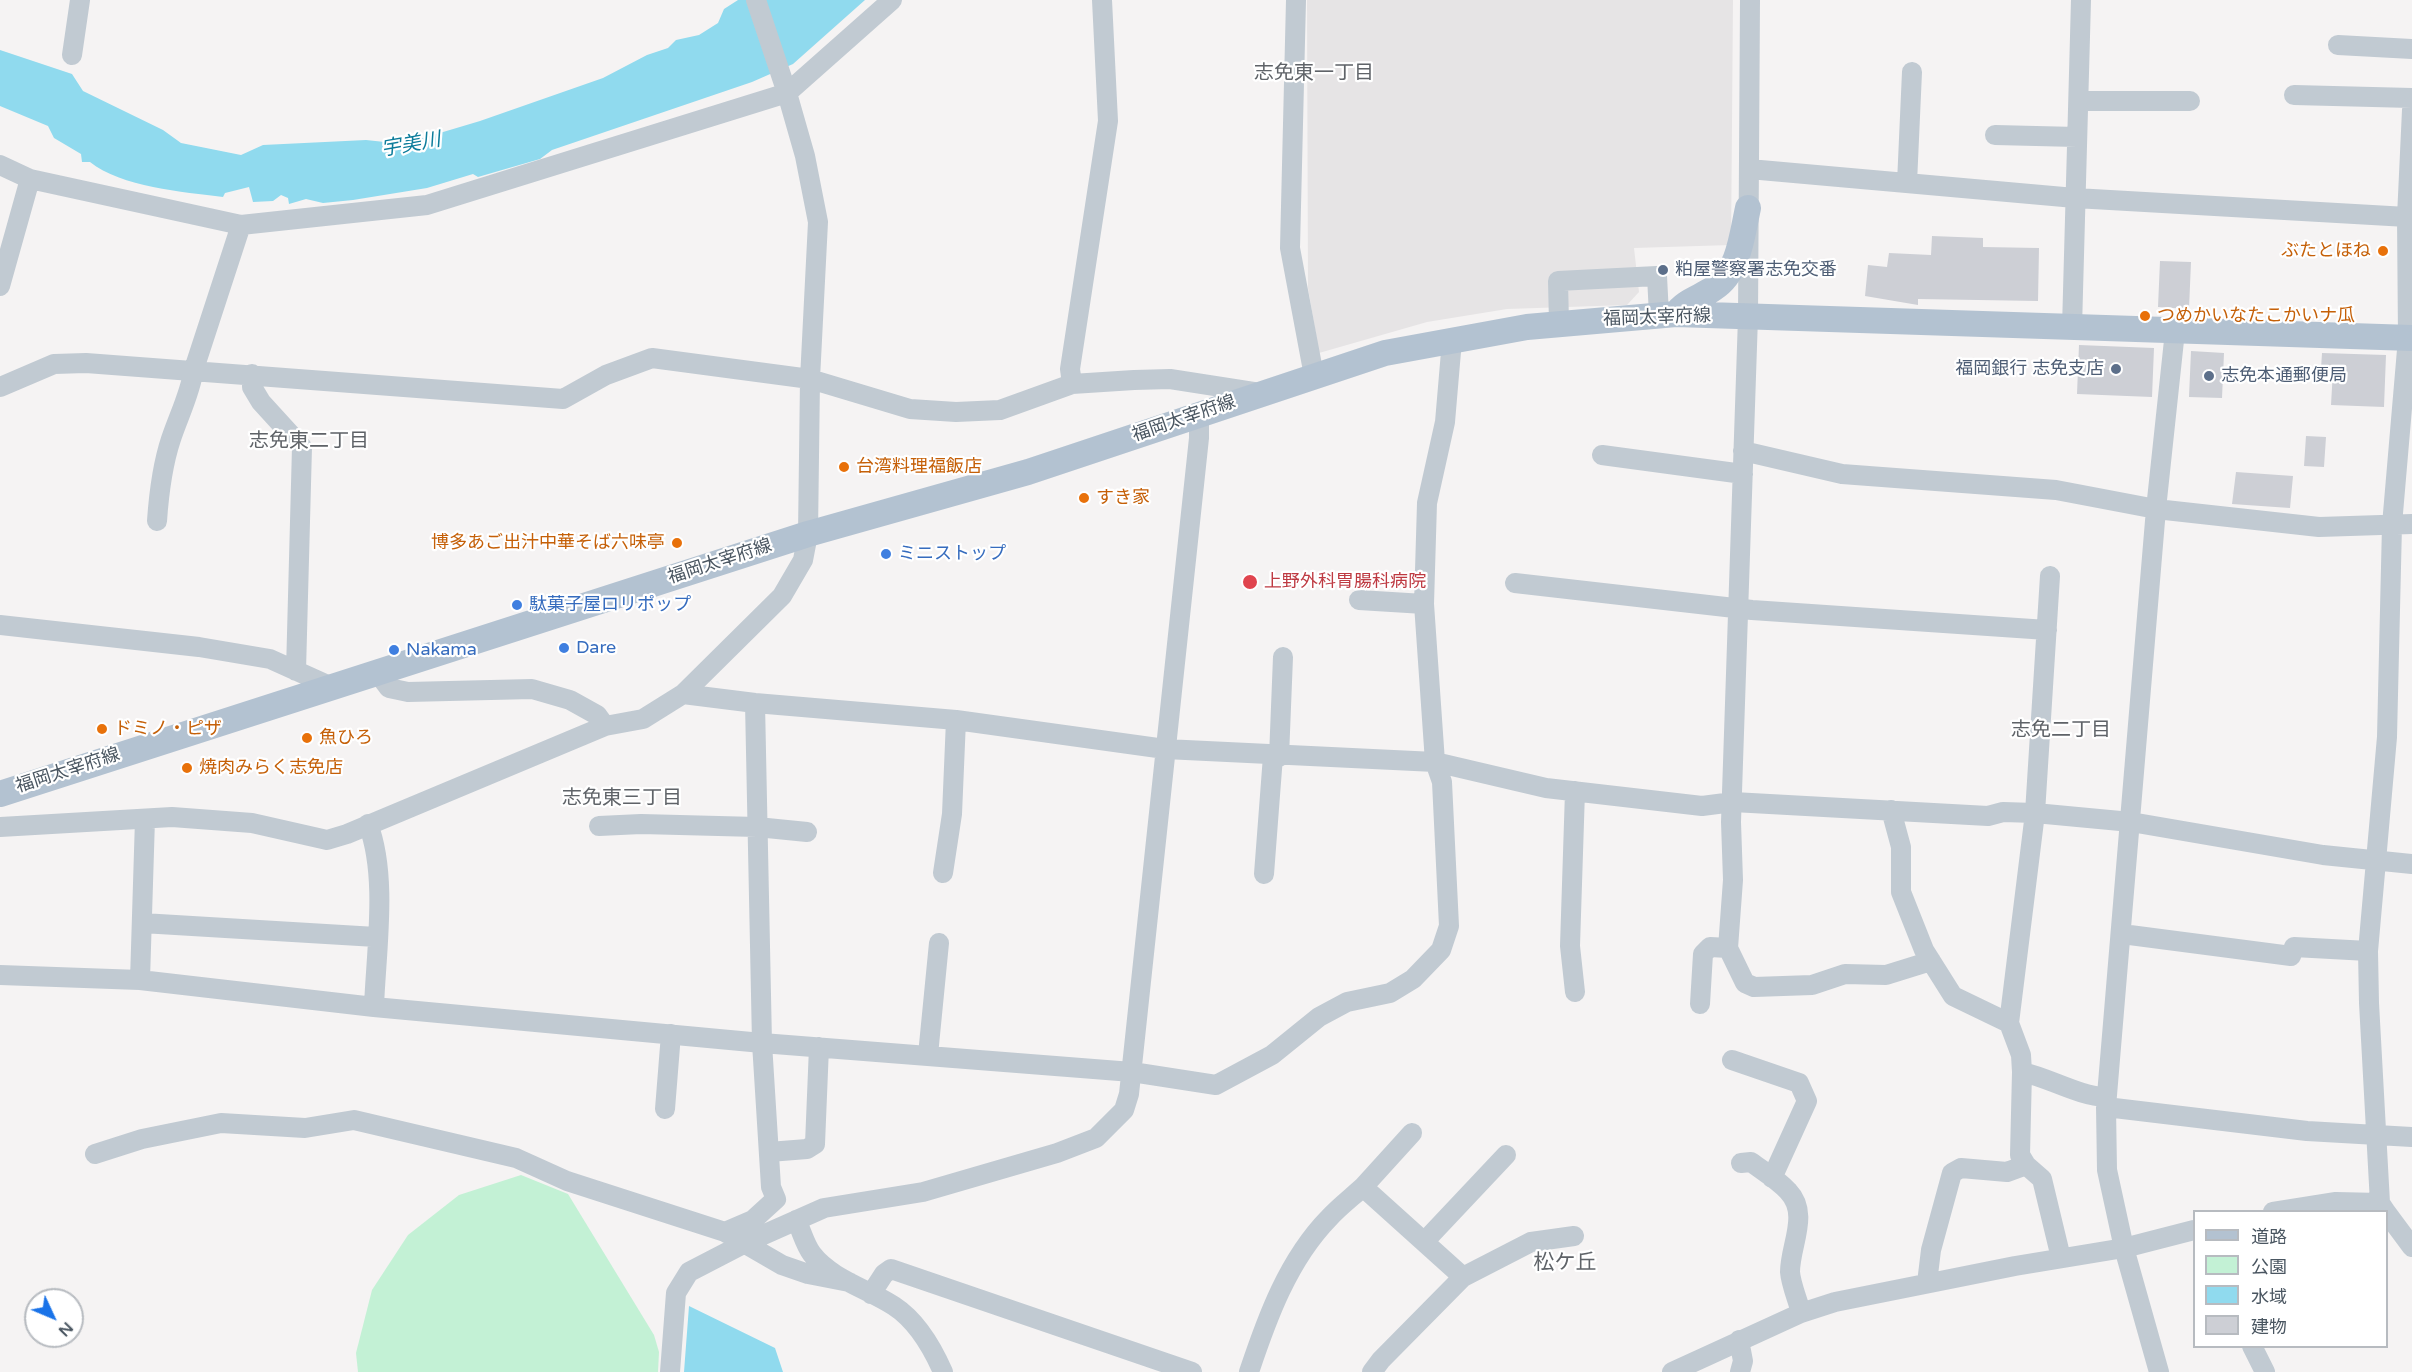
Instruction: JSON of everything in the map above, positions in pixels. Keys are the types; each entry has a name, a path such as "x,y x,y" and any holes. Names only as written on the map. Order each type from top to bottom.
{"main road":[{"path":"1668,314 1718,286 1736,261 1748,208"},
{"name":"福岡太宰府線","path":"0,794 808,534 1028,472 1385,353 1452,340 1559,323 1668,314 2410,338"}],"street":[{"path":"72,55 80,0"},
{"path":"0,827 172,817 252,823 327,840 605,726 643,719 683,694 783,596 803,560 808,534 810,379 818,222 805,156 788,93 756,0"},
{"path":"0,165 30,179 241,225 427,205 788,93 892,0"},
{"path":"1072,384 1070,369 1108,121 1102,0"},
{"path":"1296,0 1290,248 1314,376"},
{"path":"1750,0 1748,317 1733,802 1733,880 1728,948 1745,983 1754,987 1812,985 1845,974 1886,975 1931,961"},
{"path":"2072,327 2081,0"},
{"path":"2338,45 2412,49"},
{"path":"1907,183 1912,72"},
{"path":"2294,95 2412,98"},
{"path":"2079,101 2190,101"},
{"path":"2286,1210 2336,1202 2384,1209 2369,1003 2368,951 2387,737 2392,525 2410,338 2408,218 2412,110"},
{"path":"1995,135 2077,137"},
{"path":"1749,169 2075,198 2408,218"},
{"path":"0,286 30,179"},
{"path":"157,521 160,479 171,440 191,387 194,369 241,225"},
{"path":"1559,323 1558,281 1658,276 1668,314"},
{"path":"2159,1372 2124,1248 2107,1170 2106,1102 2122,934 2156,509 2175,331"},
{"path":"0,975 140,980 374,1007 762,1043 1131,1072 1216,1085 1272,1055 1319,1017 1347,1002 1390,993 1413,979 1441,950 1449,926 1442,782 1436,762 1424,604 1427,503 1445,422 1452,340"},
{"path":"0,387 54,364 86,363 194,369 563,399 606,375 652,358 810,379 910,409 956,412 1000,410 1072,384 1170,379 1260,393"},
{"path":"252,374 252,387 261,402 302,447 296,671"},
{"path":"670,1372 676,1293 688,1272 745,1243 824,1208 923,1192 1056,1154 1096,1138 1125,1110 1131,1072 1199,438 1199,414"},
{"path":"1743,451 1842,474 2056,490 2156,509 2319,527 2412,524"},
{"path":"1602,455 1743,474"},
{"path":"2050,576 2035,813 2008,1023 2022,1055 2020,1155 2026,1165 2042,1179 2061,1258"},
{"path":"1515,583 1739,607 2047,630"},
{"path":"1359,600 1424,604"},
{"path":"0,625 200,646 270,659 330,686"},
{"path":"1264,874 1283,657"},
{"path":"376,672 389,688 408,692 532,688 570,700 597,715 605,726"},
{"path":"683,694 754,703 956,720 1165,749 1276,757 1436,762 1546,788 1702,806 1733,802 1988,816 2003,812 2035,813 2131,822 2323,855 2412,864"},
{"path":"725,1232 753,1220 776,1199 771,1187 762,1043 754,703"},
{"path":"943,873 951,814 956,720"},
{"path":"1575,791 1570,946 1575,992"},
{"path":"1891,810 1900,847 1901,892 1931,961 1953,996 2008,1023"},
{"path":"140,980 145,819"},
{"path":"368,824 375,843 379,869 374,1007"},
{"path":"600,826 641,824 758,827 807,832"},
{"path":"142,923 376,937"},
{"path":"2122,934 2291,956 2294,947 2368,951"},
{"path":"928,1056 939,942"},
{"path":"1700,1004 1703,954 1710,947 1728,948"},
{"path":"665,1108 671,1034"},
{"path":"769,1152 807,1149 815,1144 819,1047"},
{"path":"1732,1060 1799,1083 1807,1101 1772,1178"},
{"path":"2022,1072 2044,1077 2106,1102 2307,1131 2412,1137"},
{"path":"95,1154 142,1139 221,1123 305,1128 354,1120 516,1158 567,1181 725,1232 782,1265 808,1274 849,1282"},
{"path":"1249,1372 1265,1324 1299,1256 1329,1218 1364,1187 1412,1133"},
{"path":"1424,1242 1506,1155"},
{"path":"1740,1163 1751,1162 1788,1191 1797,1204 1799,1218 1791,1257 1790,1275 1801,1313"},
{"path":"1927,1283 1931,1250 1952,1173 1960,1168 2007,1172 2026,1165"},
{"path":"1364,1187 1463,1277"},
{"path":"2388,1214 2412,1247"},
{"path":"796,1220 813,1255 849,1282 909,1318 926,1340 943,1372"},
{"path":"1672,1372 1801,1313 1835,1302 2124,1248 2193,1230"},
{"path":"1372,1372 1381,1360 1463,1277 1531,1242 1574,1236"},
{"path":"871,1294 884,1274 891,1269 1192,1372"},
{"path":"1739,1340 1743,1361 1740,1372"},
{"path":"2253,1348 2265,1372"}],"shaded area":[{"path":"1307,0 1733,0 1731,245 1634,248 1639,292 1627,305 1507,309 1427,322 1319,353 1308,288"}],"green space":[{"path":"521,1175 568,1194 654,1335 659,1352 658,1372 358,1372 356,1353 372,1290 408,1235 459,1195"}],"water":[{"name":"宇美川","path":"738,0 865,0 793,64 752,82 552,150 540,159 478,177 473,174 427,188 353,200 323,203 306,199 289,204 288,198 281,195 273,201 253,202 249,187 225,193 223,197 135,183 90,162 82,162 81,154 54,138 48,126 0,106 0,50 72,74 83,91 163,130 181,143 241,155 263,145 366,140 394,143 423,138 480,121 603,78 647,55 668,48 676,40 699,35 718,23 724,9"},
{"path":"689,1306 775,1348 783,1372 684,1372"}],"building":[{"path":"1932,236 1983,238 1983,247 2039,248 2038,301 1918,299 1918,305 1865,296 1868,265 1887,267 1889,253 1931,255"},
{"path":"2160,261 2191,262 2189,309 2158,307"},
{"path":"2079,345 2154,348 2152,397 2077,394"},
{"path":"2191,351 2224,353 2222,398 2189,397"},
{"path":"2322,353 2386,355 2384,407 2331,405 2333,370 2321,369"},
{"path":"2306,436 2326,437 2324,467 2304,466"},
{"path":"2236,472 2293,476 2290,508 2232,504"}],"place":[{"name":"ぶたとほね","path":"2383,251"},
{"name":"粕屋警察署志免交番","path":"1663,270"},
{"name":"つめかいなたこかいナ瓜","path":"2145,316"},
{"name":"福岡銀行 志免支店","path":"2116,369"},
{"name":"志免本通郵便局","path":"2209,376"},
{"name":"台湾料理福飯店","path":"844,467"},
{"name":"すき家","path":"1084,498"},
{"name":"博多あご出汁中華そば六味亭","path":"677,543"},
{"name":"ミニストップ","path":"886,554"},
{"name":"上野外科胃腸科病院","path":"1250,582"},
{"name":"駄菓子屋ロリポップ","path":"517,605"},
{"name":"Dare","path":"564,648"},
{"name":"Nakama","path":"394,650"},
{"name":"ドミノ・ピザ","path":"102,729"},
{"name":"魚ひろ","path":"307,738"},
{"name":"焼肉みらく志免店","path":"187,768"}],"district":[{"name":"志免東一丁目","path":"1314,74"},
{"name":"志免東二丁目","path":"309,442"},
{"name":"志免二丁目","path":"2061,731"},
{"name":"志免東三丁目","path":"622,799"},
{"name":"松ケ丘","path":"1565,1263"}]}
